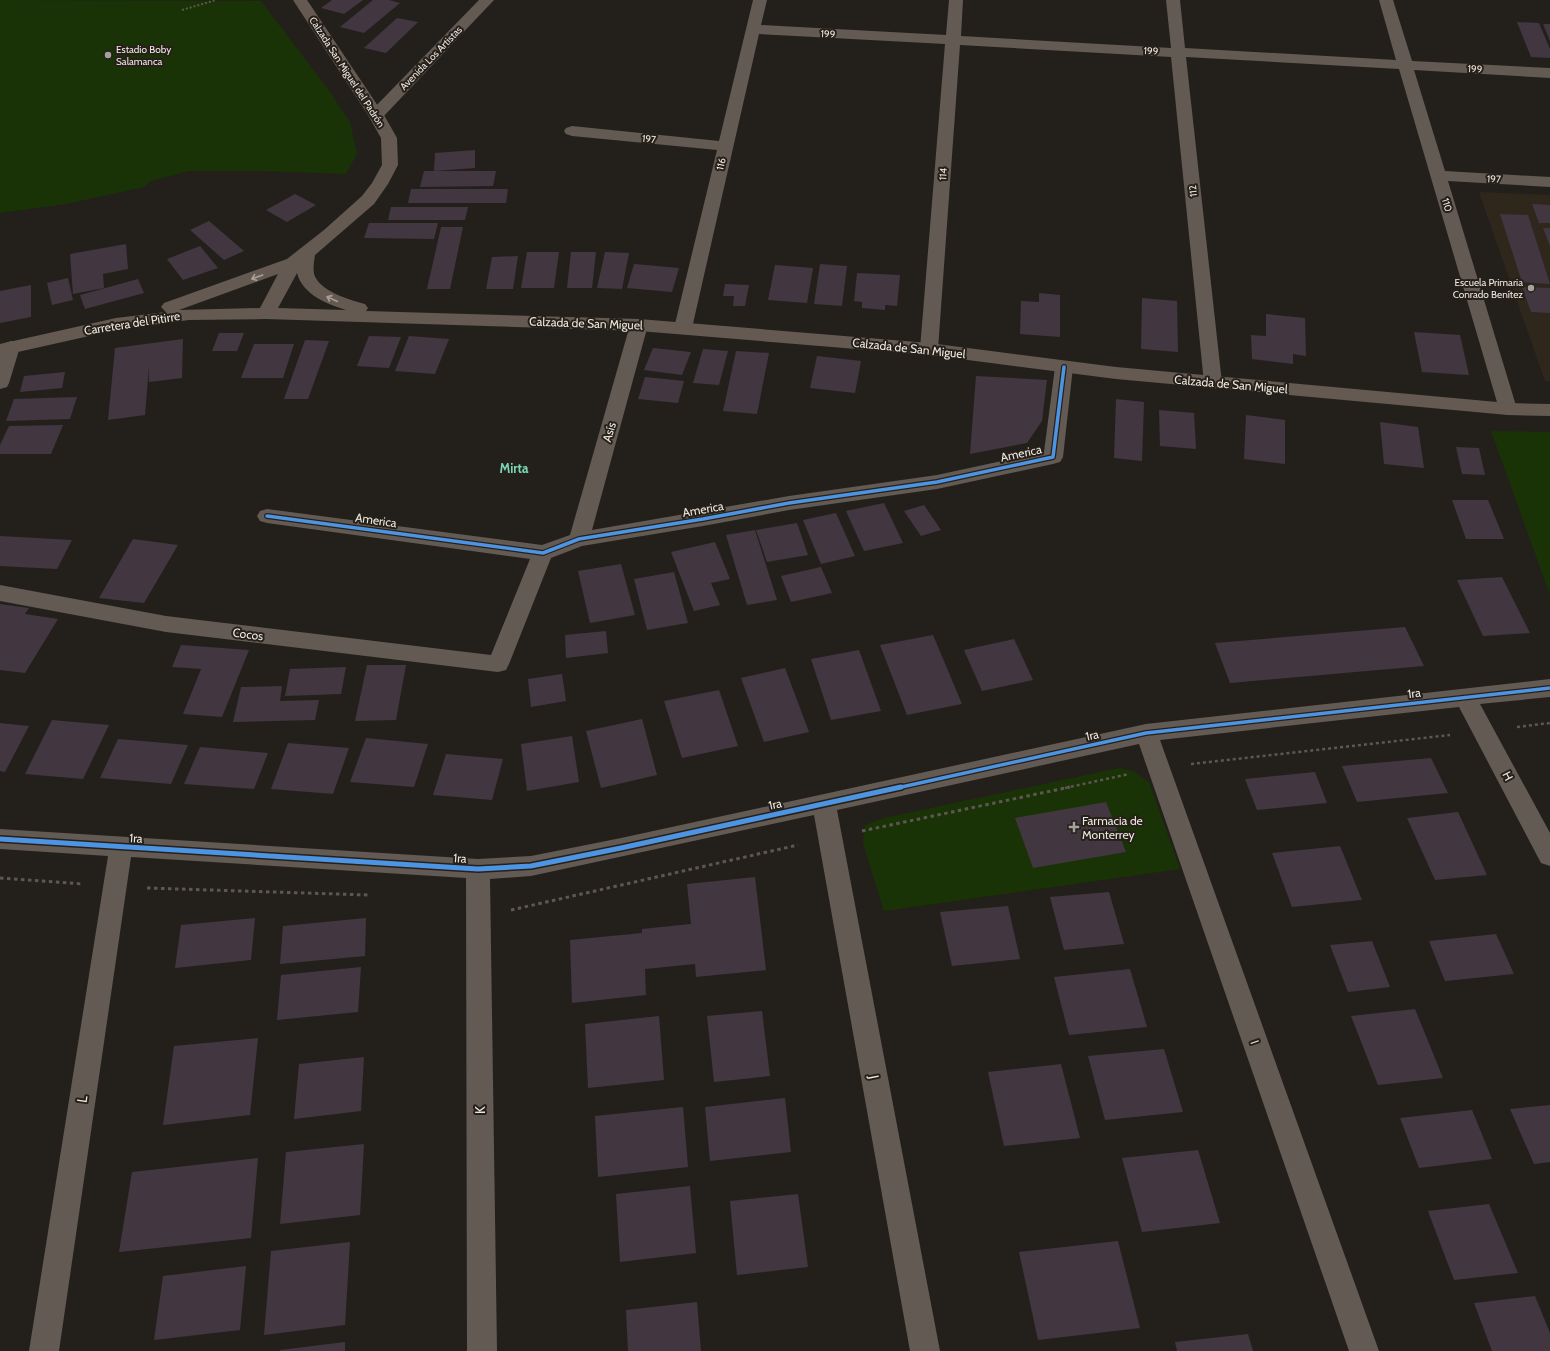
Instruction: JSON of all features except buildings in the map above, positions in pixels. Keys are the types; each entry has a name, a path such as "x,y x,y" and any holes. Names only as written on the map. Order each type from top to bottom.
{"main road":[{"name":"Calzada San Miguel del Padrón","path":"266,313 300,258 368,200 380,184 390,165 389,138 376,115 300,0"},
{"path":"116,324 187,302 300,258 306,275 313,285 329,299 382,316"},
{"name":"Calzada de San Miguel","path":"266,313 639,325 683,328 929,349 1064,367 1213,383 1508,409 1550,410"},
{"name":"Carretera del Pitirre","path":"6,348 116,324 189,314 266,313"}],"street":[{"name":"Avenida Los Artistas","path":"376,115 487,0"},
{"name":"116","path":"683,328 760,0"},
{"name":"114","path":"929,349 956,0"},
{"name":"112","path":"1173,0 1213,383"},
{"name":"110","path":"1386,0 1508,409"},
{"name":"199","path":"753,29 1550,73"},
{"name":"197","path":"572,131 726,146"},
{"name":"197","path":"1439,176 1550,182"},
{"name":"Asís","path":"579,539 639,325"},
{"path":"0,383 6,348"},
{"name":"America","path":"267,516 543,553 579,539 703,519 789,503 937,482 1053,457 1064,367"},
{"name":"Cocos","path":"0,594 166,624 498,664 543,553"},
{"name":"1ra","path":"0,839 478,870 531,866 621,848 1146,733 1550,688"},
{"name":"H","path":"1465,697 1550,856"},
{"name":"I","path":"1146,733 1364,1351"},
{"name":"J","path":"824,803 925,1351"},
{"name":"L","path":"44,1351 121,847"},
{"name":"K","path":"478,870 482,1351"}],"path":[{"path":"182,10 216,0"},
{"path":"478,918 830,838 1159,767 1550,723"},
{"path":"0,878 114,887 375,895"}],"shaded area":[{"name":"Escuela Primaria Conrado Benítez","path":"1479,192 1550,195 1550,381 1545,381"}],"green space":[{"path":"0,0 261,1 327,88 350,122 357,154 346,174 263,171 189,171 151,181 144,187 66,204 0,213"},
{"path":"1491,431 1550,432 1550,595"},
{"path":"1119,768 1133,771 1149,782 1180,869 884,911 863,843 865,825 884,818"}],"cycle path":[{"path":"267,516 543,553 579,539 703,519 789,503 937,482 1053,457 1064,367"},
{"path":"0,839 478,869 531,866 621,848 1146,733 1550,688"}],"place":[{"name":"Estadio Boby Salamanca","path":"108,55"},
{"name":"Escuela Primaria Conrado Benítez","path":"1531,288"},
{"name":"Farmacia de Monterrey","path":"1074,827"}],"district":[{"name":"Mirta","path":"514,468"}]}
